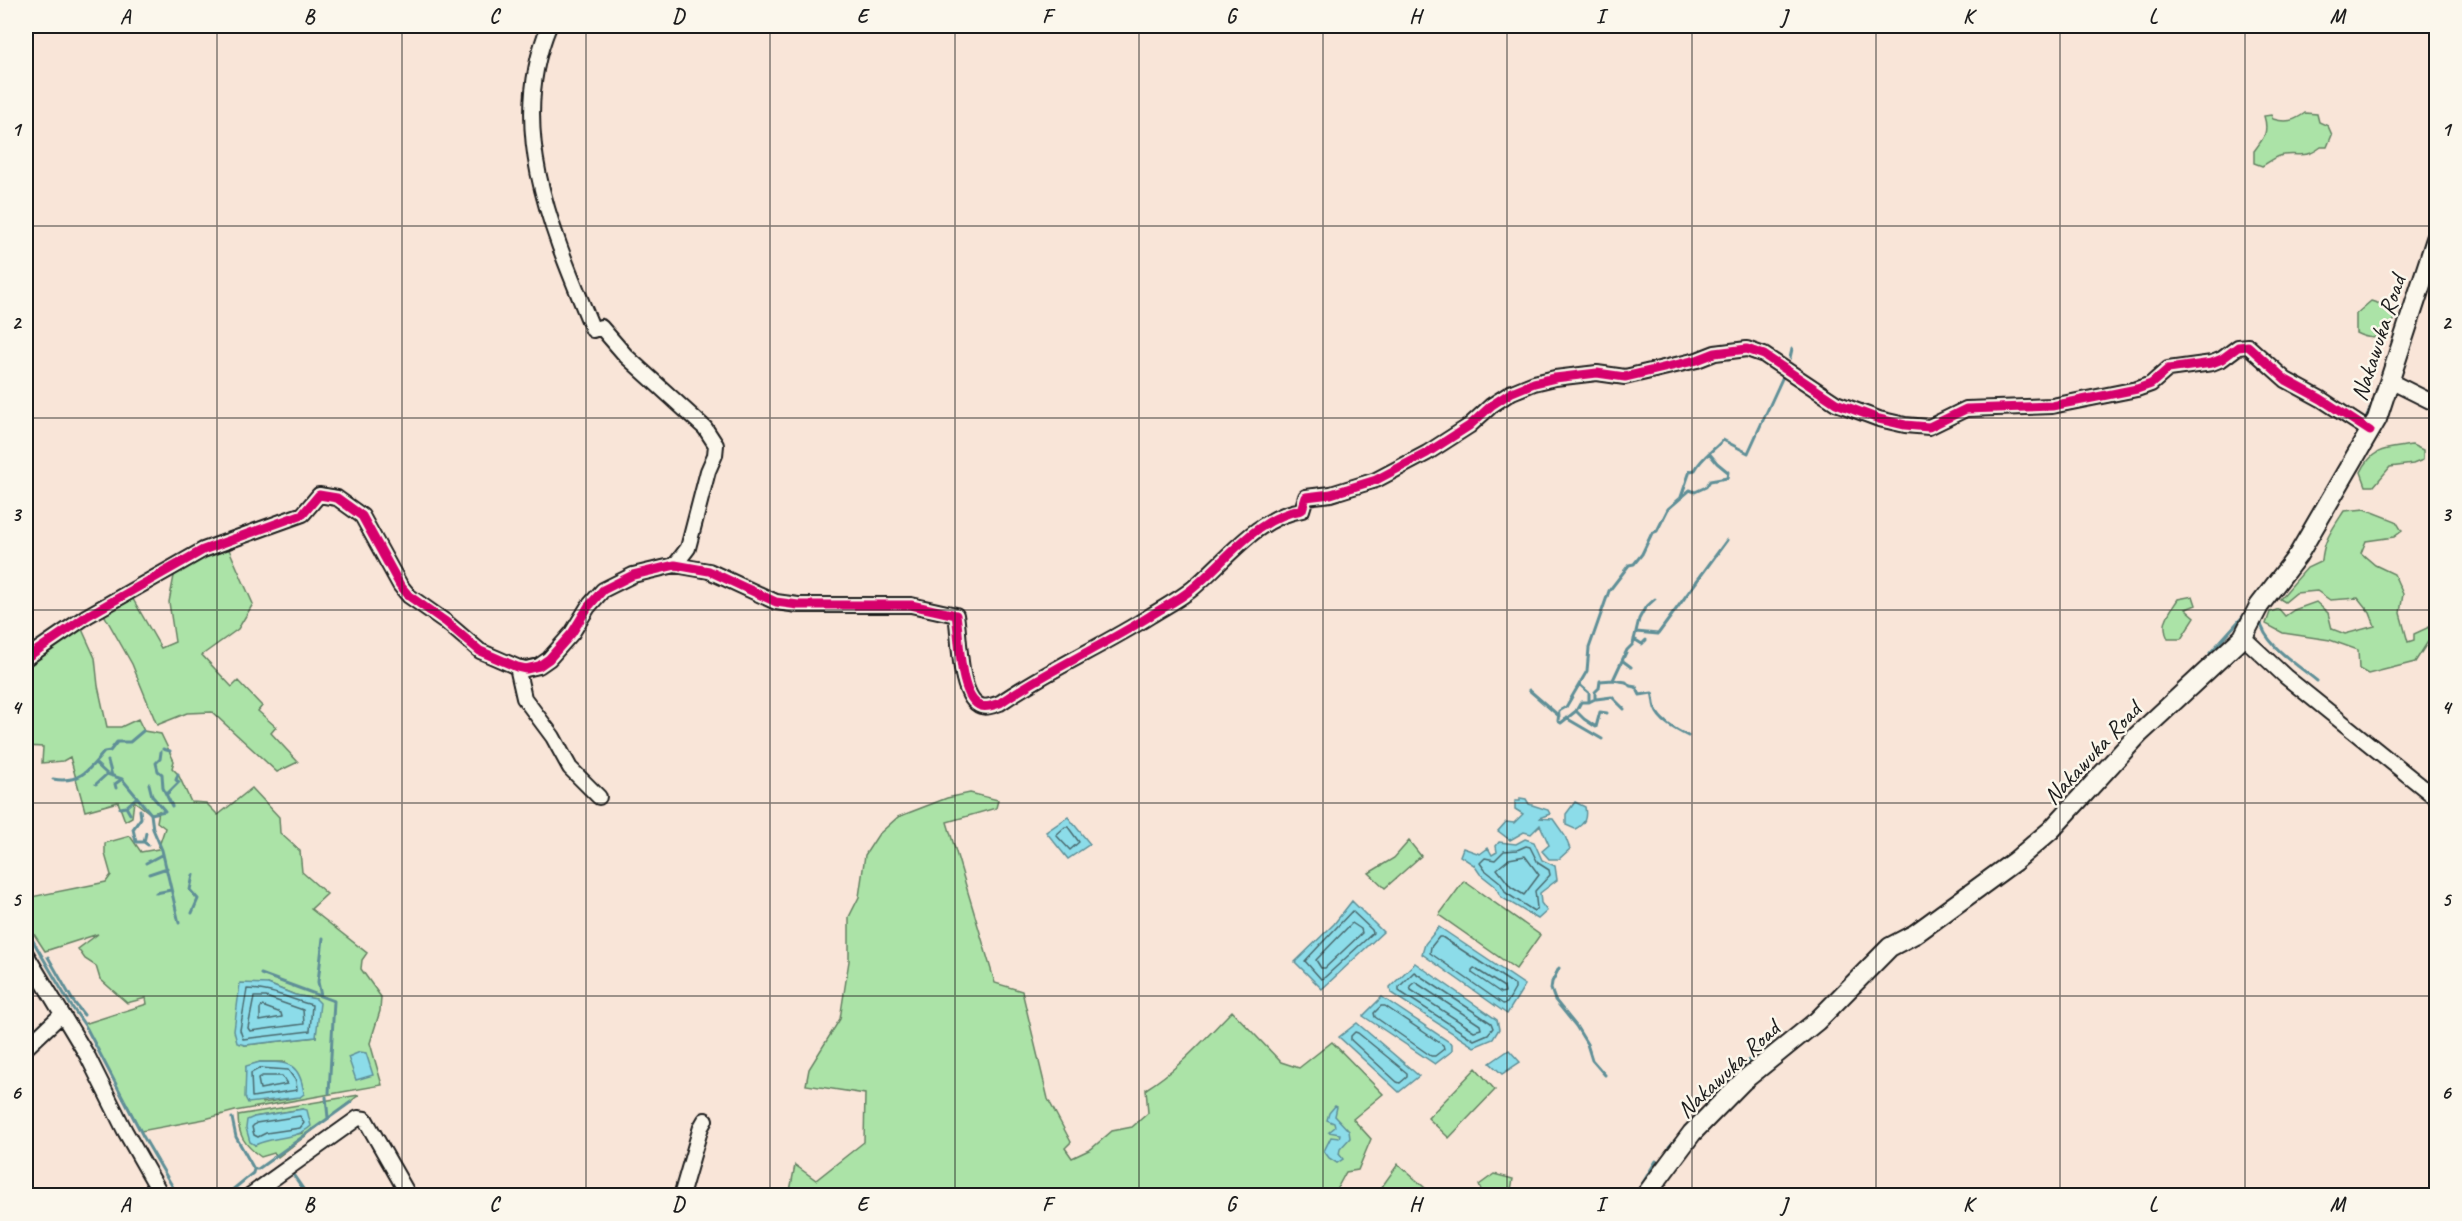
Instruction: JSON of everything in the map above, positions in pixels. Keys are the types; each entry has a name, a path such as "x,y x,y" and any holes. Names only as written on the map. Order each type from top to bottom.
{"main road":[{"name":"Nakawuka Road","path":"1645,1196 1692,1133 1743,1081 1817,1021 1890,947 1915,934 2015,861 2052,830 2138,735 2243,637 2259,606 2298,555 2377,419 2436,239"}],"street":[{"path":"549,26 537,52 531,110 532,145 551,223 565,262 593,330 601,327 626,356 705,428 716,445 688,548 675,565"},
{"path":"26,658 87,616 203,550 303,514 319,495 337,498 362,516 400,585 409,596 446,622 480,651 517,667 526,669 539,666 549,659 572,633 588,607 603,590 633,575 675,565 709,571 776,602 809,605 911,605 956,615 959,628 959,649 967,686 975,702 982,706 989,706 1000,704 1072,659 1126,632 1191,590 1252,533 1272,520 1302,510 1306,496 1330,494 1376,480 1428,453 1469,426 1492,405 1512,392 1555,378 1597,373 1625,377 1697,360 1714,353 1747,349 1764,355 1836,403 1879,419 1905,425 1929,427 1966,409 2052,406 2137,389 2151,384 2168,369 2212,363 2223,359 2238,347 2248,346 2286,380 2321,399 2370,432"},
{"path":"2390,381 2436,404"},
{"path":"688,548 709,571"},
{"path":"2243,637 2286,677 2436,798"},
{"path":"517,667 524,698 553,737 570,768 599,797"},
{"path":"26,954 88,1057 162,1196"},
{"path":"26,1048 61,1015"},
{"path":"249,1196 358,1118 365,1119 408,1196"},
{"path":"681,1196 701,1126 705,1120"}],"green space":[{"path":"2305,113 2317,114 2319,122 2328,126 2332,135 2327,147 2321,147 2307,154 2281,155 2262,166 2254,163 2254,151 2266,131 2264,116 2271,115 2273,119 2286,121"},
{"path":"2371,301 2387,306 2394,320 2388,334 2372,338 2356,333 2356,314"},
{"path":"2412,445 2423,450 2423,460 2413,464 2390,467 2374,486 2366,486 2361,472 2370,458 2381,451"},
{"path":"2365,509 2396,521 2402,531 2394,537 2366,541 2361,553 2375,565 2394,574 2403,594 2400,613 2408,642 2414,640 2414,634 2429,627 2431,637 2415,662 2368,674 2359,669 2358,650 2330,640 2283,633 2266,624 2270,612 2279,609 2285,616 2316,602 2328,613 2332,629 2345,634 2375,626 2370,613 2358,598 2330,600 2317,591 2296,593 2285,602 2280,599 2307,568 2322,561 2326,541 2344,511"},
{"path":"227,545 253,604 238,629 202,655 232,687 238,681 262,706 258,711 276,727 271,733 298,762 277,772 212,712 187,713 157,725 132,664 102,611 130,594 161,648 175,642 169,602 173,572"},
{"path":"2193,596 2196,605 2186,609 2195,617 2181,639 2168,639 2165,623 2169,614 2178,599"},
{"path":"81,627 95,658 98,686 107,727 121,727 138,719 144,731 161,734 174,761 172,768 178,774 191,802 206,803 218,815 252,788 279,817 280,833 300,851 302,872 327,894 311,909 367,953 362,960 361,969 381,997 380,1011 370,1043 382,1085 235,1111 141,1131 84,1024 147,1004 146,998 127,1003 100,979 96,966 85,959 78,949 98,934 45,951 26,922 26,898 106,882 111,875 105,854 105,843 130,836 141,852 158,849 165,828 157,822 159,811 151,814 134,801 132,817 125,821 118,802 85,811 70,757 63,761 42,763 43,747 26,746 26,664","holes":["268,984 295,995 316,999 316,1037 245,1045","260,1062 285,1062 300,1097 263,1103 246,1067"]},
{"path":"970,793 998,800 996,808 947,822 995,983 1022,991 1048,1099 1071,1142 1065,1148 1072,1158 1091,1149 1112,1131 1132,1127 1148,1113 1146,1089 1181,1063 1232,1011 1281,1062 1299,1068 1332,1042 1383,1094 1353,1119 1371,1139 1358,1170 1346,1172 1334,1194 1322,1191 1307,1192 1308,1196 789,1196 795,1165 816,1180 864,1142 865,1094 806,1085 809,1069 840,1019 849,961 849,917 859,897 865,855 878,835 898,817 947,798"},
{"path":"1409,841 1421,856 1385,888 1369,873 1394,858"},
{"path":"1464,881 1540,935 1516,969 1439,915"},
{"path":"1476,1068 1495,1090 1449,1138 1428,1118"},
{"path":"359,1095 278,1157 274,1153 261,1157 250,1148 241,1134 238,1115","holes":["303,1109 303,1133 267,1139 255,1145 254,1117"]},
{"path":"1398,1164 1433,1195 1376,1195"},
{"path":"1494,1174 1513,1179 1510,1195 1483,1195 1479,1185"}],"water":[{"path":"1520,798 1526,799 1529,804 1548,810 1550,814 1539,818 1553,819 1565,836 1570,849 1559,859 1549,859 1542,851 1549,845 1540,825 1531,834 1524,832 1510,840 1498,831 1506,822 1514,823 1523,814 1515,809 1515,801 1520,801"},
{"path":"1575,802 1585,807 1586,814 1583,823 1575,829 1566,825 1566,814"},
{"path":"1068,817 1090,844 1068,859 1046,832"},
{"path":"1525,839 1534,842 1542,860 1555,866 1557,880 1540,893 1541,903 1547,911 1538,919 1501,897 1495,886 1480,874 1474,865 1460,856 1463,848 1480,854 1488,848 1492,855 1497,852 1496,846 1499,842 1516,844"},
{"path":"1352,901 1383,932 1322,989 1295,962 1334,924"},
{"path":"1439,927 1525,985 1507,1014 1422,954 1425,944"},
{"path":"1415,963 1497,1020 1499,1029 1493,1039 1474,1047 1391,993 1390,987"},
{"path":"240,983 268,984 295,995 316,999 320,1003 316,1037 245,1045 237,1043 234,1031"},
{"path":"1382,997 1452,1044 1452,1051 1435,1064 1363,1016"},
{"path":"1357,1023 1419,1076 1399,1092 1339,1037"},
{"path":"1509,1050 1520,1062 1502,1074 1490,1063"},
{"path":"360,1052 366,1053 373,1075 356,1080 348,1057"},
{"path":"260,1062 278,1062 291,1066 299,1076 304,1094 300,1097 248,1103 245,1097 246,1066"},
{"path":"1335,1106 1337,1107 1335,1116 1349,1131 1350,1138 1340,1149 1339,1154 1343,1159 1337,1163 1324,1151 1331,1137 1339,1138 1340,1134 1329,1132 1335,1127 1334,1123 1327,1120"},
{"path":"307,1110 311,1126 305,1130 298,1134 255,1145 250,1142 246,1128 247,1120"}],"waterway":[{"path":"2429,235 2436,214"},
{"path":"1790,358 1792,349"},
{"path":"1681,497 1690,471 1695,470 1723,440 1748,453 1785,372"},
{"path":"2365,422 2378,389"},
{"path":"1655,599 1645,608 1639,619 1633,644 1627,650 1613,680 1600,681 1599,688 1595,692 1595,699 1581,702 1576,711 1561,723 1558,721 1559,711 1566,707 1587,671 1589,648 1609,591 1629,565 1634,564 1642,554 1652,533 1657,531 1668,509 1690,490 1695,492 1706,487 1710,481 1727,478 1728,472 1709,453"},
{"path":"2310,552 2353,477"},
{"path":"1636,632 1658,634 1727,540"},
{"path":"2210,653 2246,613"},
{"path":"2260,620 2268,638 2275,646 2317,681"},
{"path":"1634,639 1642,644 1646,640"},
{"path":"1623,661 1631,667"},
{"path":"1613,680 1626,682 1636,687 1640,695 1652,693 1655,708 1660,717 1673,728 1688,736"},
{"path":"1580,685 1589,693 1589,702"},
{"path":"1529,690 1559,716"},
{"path":"1596,699 1612,697 1624,709"},
{"path":"1576,711 1596,727 1600,712 1607,713"},
{"path":"1566,718 1602,739"},
{"path":"53,779 70,779 83,774 117,742 130,742 143,731"},
{"path":"163,749 170,751"},
{"path":"161,752 160,759 156,763 158,771 162,774 163,788 172,806"},
{"path":"108,761 112,776"},
{"path":"95,763 107,774 122,779 151,814 179,923"},
{"path":"96,784 107,774"},
{"path":"168,793 179,782 176,780 178,774"},
{"path":"116,788 115,784 122,779"},
{"path":"149,784 152,796 165,811"},
{"path":"120,808 126,807 137,797"},
{"path":"126,807 130,814"},
{"path":"140,810 141,818 133,829 136,842 144,842"},
{"path":"151,814 165,811"},
{"path":"146,833 144,842 148,845"},
{"path":"146,863 163,854"},
{"path":"149,874 167,868"},
{"path":"192,913 198,899 190,890 193,875"},
{"path":"156,893 171,890"},
{"path":"26,929 86,1027 143,1136 178,1196"},
{"path":"321,996 318,982 323,938"},
{"path":"48,957 73,1001 84,1015"},
{"path":"1559,968 1551,989 1555,1000 1576,1026 1587,1044 1592,1060 1605,1075"},
{"path":"261,974 334,1001 329,1093"},
{"path":"1769,1043 1777,1035"},
{"path":"1702,1110 1758,1050"},
{"path":"326,1097 328,1118"},
{"path":"225,1196 253,1173 254,1169 258,1169 351,1102"},
{"path":"232,1118 236,1137 254,1169"},
{"path":"1669,1147 1679,1136"},
{"path":"1635,1196 1656,1161"},
{"path":"292,1173 308,1196"},
{"path":"992,1196 1005,1191"}],"cycle path":[{"path":"26,658 87,616 203,550 303,514 319,495 337,498 362,516 400,585 409,596 446,622 480,651 517,667 526,669 539,666 549,659 572,633 588,607 603,590 633,575 675,565 709,571 776,602 798,605 911,605 956,615 961,665 968,691 973,701 981,706 988,706 1000,703 1182,596 1256,531 1285,514 1302,510 1306,497 1331,494 1376,480 1427,453 1469,426 1492,405 1512,392 1555,378 1597,373 1625,377 1697,360 1715,353 1747,349 1764,355 1836,403 1879,419 1905,425 1929,427 1966,409 2052,406 2137,389 2151,384 2168,369 2212,363 2222,359 2238,347 2248,346 2286,380 2321,399 2370,431"}]}
